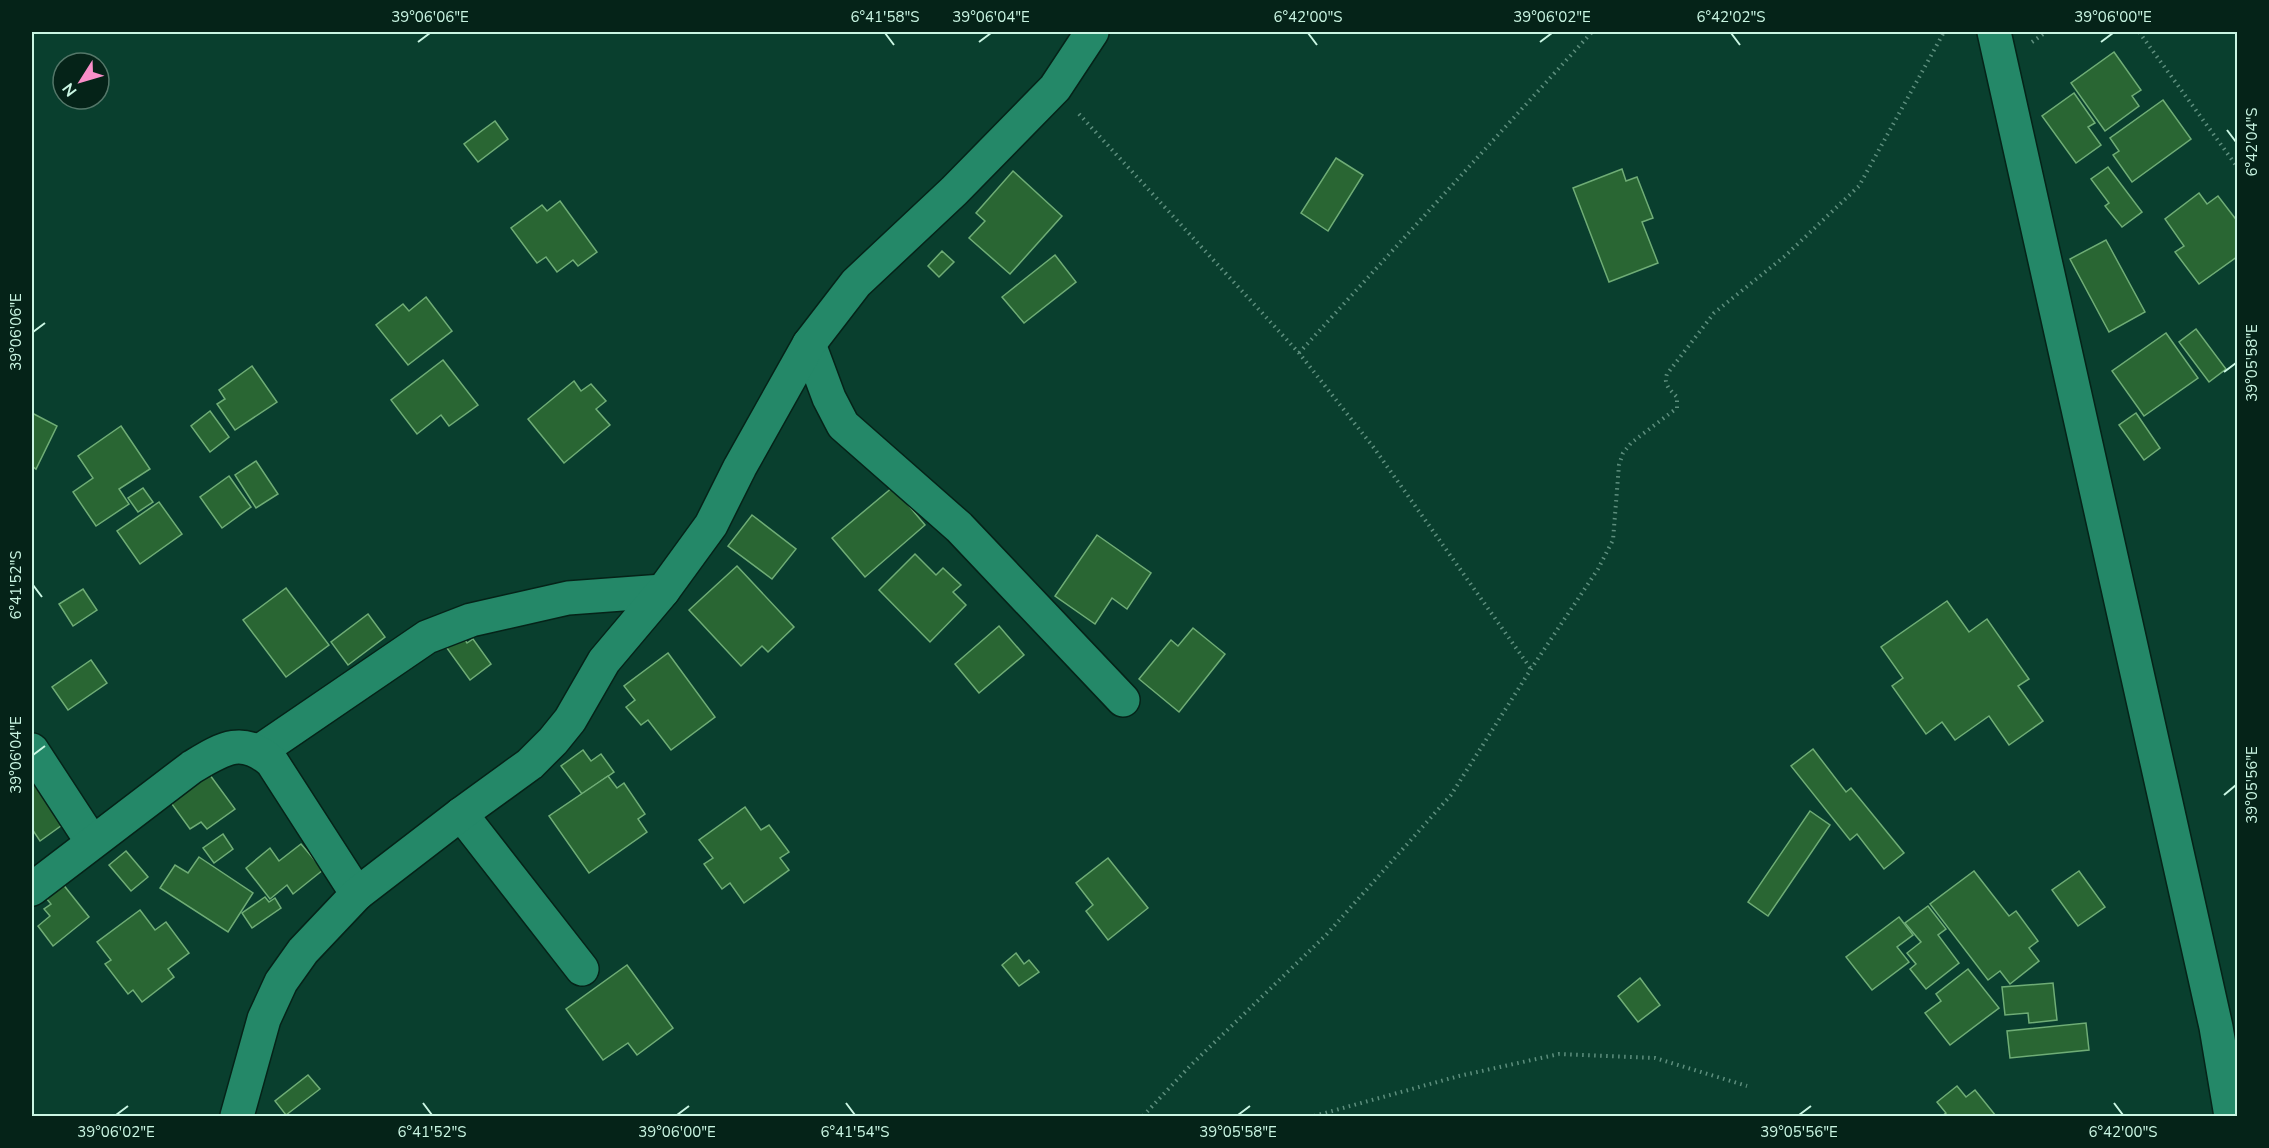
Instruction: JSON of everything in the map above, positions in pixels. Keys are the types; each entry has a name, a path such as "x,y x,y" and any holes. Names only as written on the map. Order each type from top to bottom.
{"street":[{"path":"237,1116 264,1019 281,982 303,951 357,894 530,764 553,741 570,720 604,661 663,591 711,525 740,466 809,344 856,283 954,191 1055,88 1092,32"},
{"path":"1994,32 2216,1027 2231,1116"},
{"path":"809,344 829,398 843,425 959,527 1123,700"},
{"path":"260,751 426,637 471,620 568,598 663,591"},
{"path":"32,889 192,767 219,751 244,746 260,751 272,762 357,894"},
{"path":"32,750 92,842"},
{"path":"461,814 582,969"}],"path":[{"path":"1299,353 1592,32"},
{"path":"1143,1116 1190,1066 1326,935 1450,795 1598,569 1613,540 1619,465 1623,453 1631,443 1677,408 1677,397 1667,386 1665,380 1667,374 1714,313 1785,256 1858,186 1944,32"},
{"path":"2139,32 2238,168"},
{"path":"1055,88 1299,353 1374,448 1531,669"},
{"path":"1314,1116 1459,1076 1559,1054 1655,1058 1747,1086"}],"building":[{"path":"2114,52 2141,90 2132,96 2139,106 2105,131 2071,83"},
{"path":"2074,93 2095,123 2088,127 2101,145 2076,163 2042,116"},
{"path":"2163,100 2191,139 2132,182 2113,155 2119,151 2110,138"},
{"path":"495,121 508,139 478,162 464,144"},
{"path":"1336,158 1363,175 1328,231 1301,213"},
{"path":"2108,167 2142,212 2122,227 2105,206 2109,203 2091,179"},
{"path":"1622,169 1626,181 1637,177 1653,218 1642,222 1658,263 1609,282 1573,188"},
{"path":"1013,171 1062,216 1010,274 969,238 985,221 976,213"},
{"path":"2199,193 2207,204 2218,196 2238,222 2238,256 2199,284 2175,252 2184,246 2165,219"},
{"path":"560,201 597,252 578,266 573,260 557,272 546,257 537,263 511,228 542,205 547,211"},
{"path":"2106,240 2145,312 2109,332 2070,259"},
{"path":"942,251 954,262 939,277 928,266"},
{"path":"1055,255 1076,282 1024,323 1002,297"},
{"path":"426,297 452,331 408,365 376,325 403,304 409,311"},
{"path":"2196,329 2226,369 2209,382 2179,342"},
{"path":"2166,333 2198,378 2144,416 2112,371"},
{"path":"443,360 478,405 449,426 441,415 417,434 391,400"},
{"path":"252,366 277,402 235,430 217,404 225,399 219,390"},
{"path":"574,381 581,391 591,384 606,401 596,409 610,425 564,463 528,419"},
{"path":"210,411 229,437 210,452 191,426"},
{"path":"32,413 57,426 36,469 32,466"},
{"path":"2136,413 2160,448 2144,460 2119,425"},
{"path":"121,426 150,469 119,489 129,504 96,526 73,492 93,478 78,456"},
{"path":"256,461 278,494 256,508 235,475"},
{"path":"229,476 251,507 222,528 200,497"},
{"path":"893,487 925,525 865,577 832,538"},
{"path":"143,488 153,502 138,512 128,498"},
{"path":"159,502 182,534 140,564 117,531"},
{"path":"752,515 796,549 772,579 728,546"},
{"path":"1097,535 1151,573 1127,609 1112,598 1095,624 1055,596"},
{"path":"915,554 936,575 943,568 961,585 953,592 966,605 930,642 879,590"},
{"path":"737,566 794,627 768,652 762,646 741,666 689,610"},
{"path":"286,588 329,645 286,677 243,620"},
{"path":"83,589 97,610 73,626 59,604"},
{"path":"1947,601 1969,632 1987,619 2029,679 2018,686 2043,721 2009,745 1989,716 1955,740 1942,722 1926,734 1892,686 1903,678 1881,647"},
{"path":"368,614 385,637 348,665 331,642"},
{"path":"999,626 1024,655 979,693 955,664"},
{"path":"1193,628 1225,654 1179,712 1139,679 1171,640 1178,646"},
{"path":"460,632 467,643 473,639 491,664 470,680 444,644"},
{"path":"668,653 715,717 671,750 648,720 641,725 626,707 635,700 624,686"},
{"path":"91,660 107,683 68,710 52,687"},
{"path":"1813,749 1846,792 1851,788 1904,853 1884,869 1857,834 1850,840 1791,766"},
{"path":"583,750 591,761 601,754 614,772 582,794 561,766"},
{"path":"32,768 69,820 40,841 32,829"},
{"path":"207,771 235,809 207,829 201,822 190,829 169,800"},
{"path":"608,776 617,788 624,783 645,814 638,819 647,832 589,873 549,816"},
{"path":"745,807 761,830 769,825 789,852 780,858 789,870 744,903 730,883 722,889 704,864 713,858 699,840"},
{"path":"1810,811 1830,825 1768,916 1748,902"},
{"path":"223,834 233,849 214,863 203,848"},
{"path":"301,844 323,870 293,894 287,885 270,899 246,868 270,848 279,861"},
{"path":"126,851 148,877 131,891 109,865"},
{"path":"199,857 253,893 228,932 160,888 175,865 188,873"},
{"path":"1108,858 1148,908 1108,940 1086,911 1093,905 1076,883"},
{"path":"1974,871 2009,916 2016,911 2038,941 2029,948 2039,961 2010,984 2000,971 1988,980 1930,904"},
{"path":"2079,871 2105,907 2078,926 2052,890"},
{"path":"58,878 89,917 53,946 38,926 50,916 44,909 51,904 41,892"},
{"path":"265,897 269,902 275,898 281,908 252,928 242,913"},
{"path":"1928,906 1946,929 1938,935 1959,963 1926,989 1910,969 1916,964 1907,953 1921,942 1905,923"},
{"path":"140,910 155,930 166,922 189,953 168,969 174,977 142,1002 133,990 128,994 105,964 111,960 97,942"},
{"path":"1899,917 1913,935 1897,947 1909,962 1872,990 1846,957"},
{"path":"1016,953 1024,964 1029,960 1039,972 1019,986 1002,965"},
{"path":"627,965 673,1028 637,1055 628,1043 603,1060 566,1009"},
{"path":"1968,969 1999,1008 1950,1045 1925,1013 1941,1001 1936,994"},
{"path":"1640,978 1660,1005 1638,1022 1618,996"},
{"path":"2053,983 2057,1020 2029,1023 2028,1013 2005,1015 2002,987"},
{"path":"2086,1023 2089,1050 2010,1058 2007,1031"},
{"path":"308,1075 320,1089 286,1115 275,1101"},
{"path":"1957,1086 1966,1097 1975,1090 1996,1116 1942,1116 1946,1113 1937,1102"}]}
